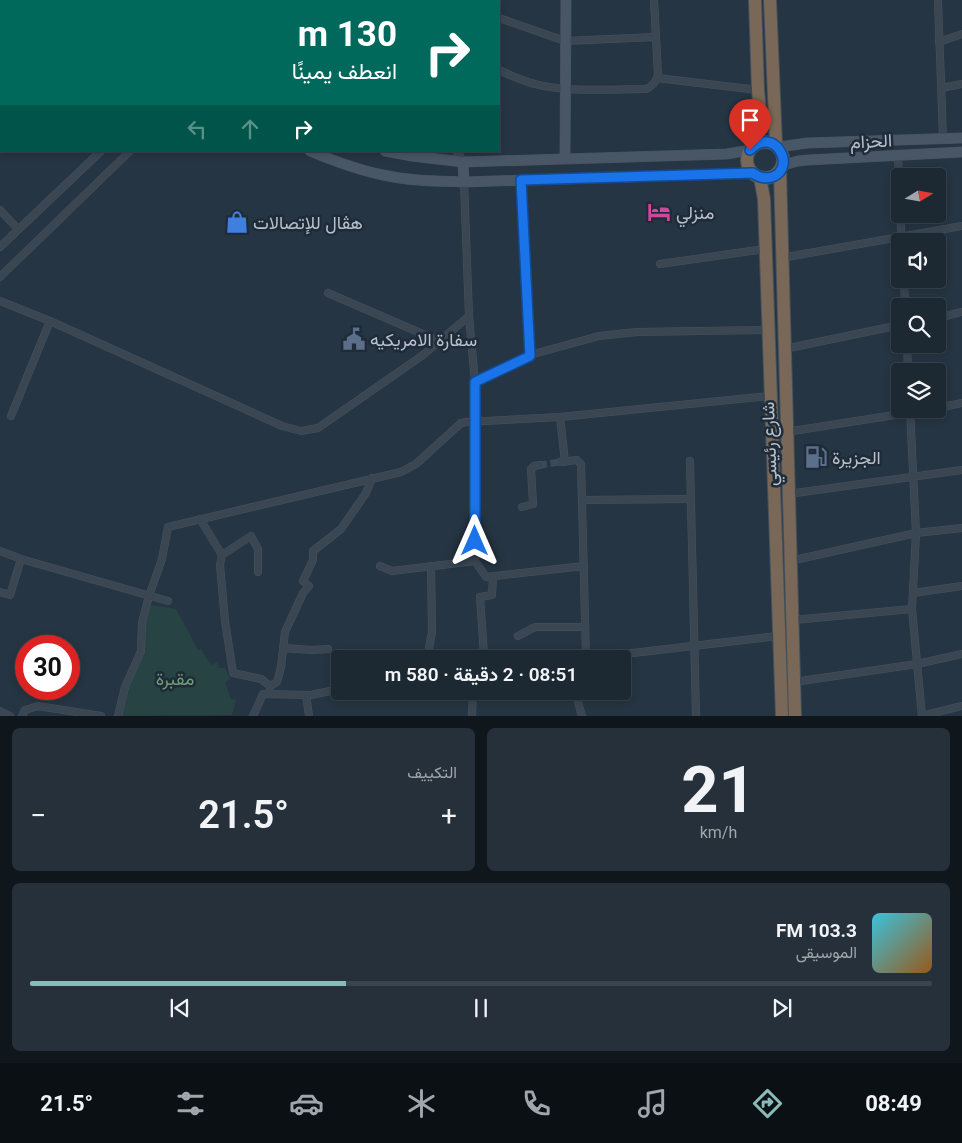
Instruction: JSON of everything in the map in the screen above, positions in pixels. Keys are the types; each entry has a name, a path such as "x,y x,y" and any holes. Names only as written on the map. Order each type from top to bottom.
{"highway":[{"name":"شارع رئيسي","path":"755,0 761,122 747,162 756,175 764,199 782,716"},
{"name":"شارع رئيسي","path":"770,0 778,146 783,156 781,168 781,258 795,716"},
{"path":"752,147 766,142 778,146"},
{"path":"756,175 771,177 781,168"},
{"path":"778,634 793,626"}],"main road":[{"path":"565,158 566,0"},
{"path":"778,146 807,142 962,138"},
{"path":"390,152 463,162 727,154 752,147"},
{"path":"313,152 384,176 417,180 464,182 756,175"},
{"name":"الحزام","path":"781,168 808,160 962,152"},
{"path":"463,162 464,182"}],"street":[{"path":"500,70 534,84 565,89 646,89 653,85 657,78 654,0"},
{"path":"938,0 943,139"},
{"path":"500,18 566,41 656,38"},
{"path":"939,42 962,34"},
{"path":"657,78 758,90"},
{"path":"941,88 962,84"},
{"path":"0,247 100,152"},
{"path":"0,277 129,152"},
{"path":"457,152 463,162"},
{"path":"898,156 899,168"},
{"path":"521,180 530,356"},
{"path":"464,182 469,316 475,382 475,561 486,577 493,578 584,566"},
{"path":"0,210 18,229"},
{"path":"930,233 962,226"},
{"path":"781,258 891,241"},
{"path":"660,264 765,249"},
{"path":"328,293 439,341"},
{"path":"0,301 50,321 257,416 301,431 318,428 423,354 469,316"},
{"path":"946,316 962,312"},
{"path":"11,416 50,321"},
{"path":"784,349 891,328"},
{"path":"475,382 530,356 598,336 637,332 768,330"},
{"path":"118,716 124,687 141,651 142,623 162,559 168,527 410,469 461,423 560,417 770,396"},
{"path":"946,406 962,403"},
{"path":"786,432 891,414"},
{"path":"560,417 563,462 578,460 581,462 584,650"},
{"path":"910,418 916,533 912,608 922,716 962,706"},
{"path":"690,461 696,716"},
{"path":"522,507 533,504 531,469 540,465"},
{"path":"788,494 962,470"},
{"path":"253,716 263,694 270,690 277,682 281,667 285,632 303,593 309,586 304,581 312,560 313,551 341,530 366,494 372,478"},
{"path":"583,500 691,499"},
{"path":"200,519 222,555 220,565 225,621 233,673 261,679 270,690 306,695 331,691"},
{"path":"790,561 916,533 962,528"},
{"path":"222,555 251,536 258,549 258,572"},
{"path":"0,551 21,559 168,601"},
{"path":"0,592 10,595 21,559"},
{"path":"380,566 392,572 475,561"},
{"path":"429,650 432,632 431,566"},
{"path":"484,650 480,597 492,594 493,578"},
{"path":"913,593 962,586"},
{"path":"793,626 912,608"},
{"path":"518,636 535,627 585,628"},
{"path":"631,652 778,634"},
{"path":"283,648 328,649"},
{"path":"794,682 917,664 962,654"},
{"path":"306,695 309,716"},
{"path":"472,716 473,700"},
{"path":"578,702 582,716"},
{"path":"22,716 26,710 38,706 101,716"},
{"path":"0,711 10,716"}],"green space":[{"name":"مقبرة","path":"151,605 176,609 198,650 201,649 211,665 217,662 219,668 225,668 230,679 225,682 231,699 236,700 232,715 121,716 125,693 144,652 144,626"}],"tunnel":[{"path":"540,465 560,462"}],"place":[{"name":"منزلي","path":"659,212"},
{"name":"هڤال للإتصالات","path":"237,222"},
{"name":"سفارة الامريكيه","path":"354,339"},
{"name":"الجزيرة","path":"816,457"}],"route":[{"path":"475,541 475,382 530,356 521,180 753,173 756,176 766,178 776,175 783,165 781,151 771,142 760,142 750,150"}]}
